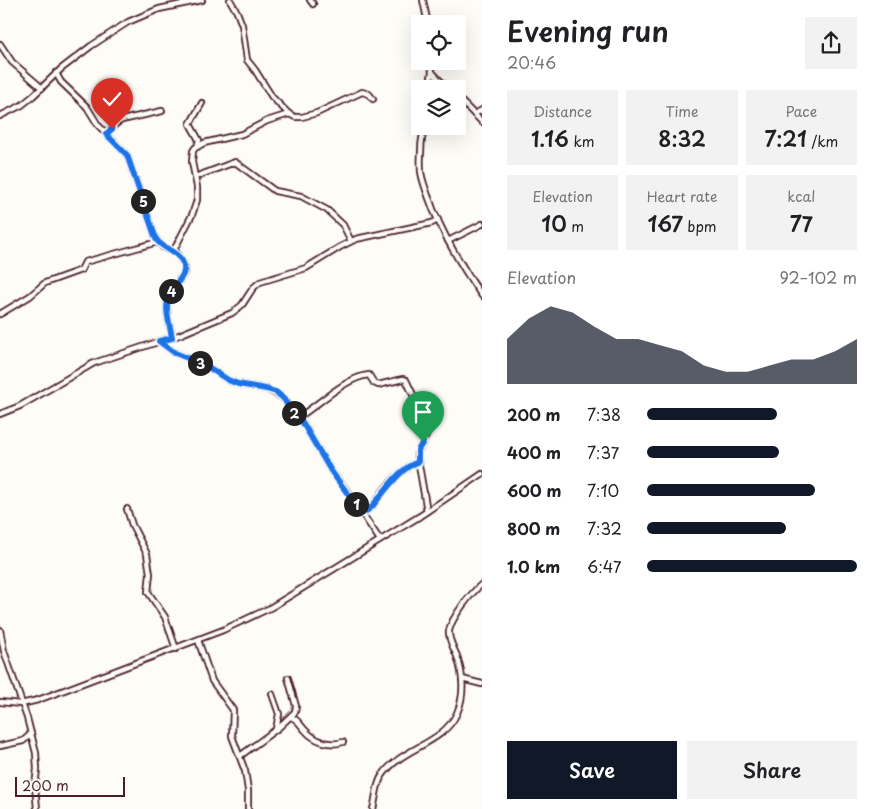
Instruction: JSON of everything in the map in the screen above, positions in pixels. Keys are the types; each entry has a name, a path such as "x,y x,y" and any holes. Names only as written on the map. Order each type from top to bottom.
{"street":[{"path":"0,116 22,105 56,73 91,46 128,22 176,2 202,0"},
{"path":"230,0 242,25 247,60 272,97 289,114 295,117 302,117 317,113 362,92 369,94 374,99"},
{"path":"423,0 426,15"},
{"path":"0,44 12,62 42,88"},
{"path":"431,80 432,72"},
{"path":"432,72 440,80"},
{"path":"56,73 62,82 87,107 98,125 127,155 158,242 176,253 183,263 184,275 172,289 167,305 172,338"},
{"path":"197,146 198,140 190,124 202,102"},
{"path":"466,106 482,122"},
{"path":"474,114 482,110"},
{"path":"106,134 116,123 122,120 162,111"},
{"path":"176,253 175,245 192,215 197,200 192,156 197,146 242,134 268,121 289,114"},
{"path":"422,135 421,174 448,241 482,296"},
{"path":"195,176 232,162 236,163 275,191 301,196 327,210 343,225 351,241"},
{"path":"0,414 20,406 94,363 172,338 235,311 260,282 306,268 351,241 432,223 438,220"},
{"path":"448,241 482,224"},
{"path":"0,314 30,296 45,283 81,270 85,262 158,242"},
{"path":"159,341 175,353 205,365 228,380 276,392 284,399 290,409 299,416 331,471 380,540"},
{"path":"299,416 336,390 364,376 369,376 378,385 404,379 414,394 418,405 430,421 429,430 418,450 418,462 427,511"},
{"path":"362,513 374,506 380,495 411,464 418,462"},
{"path":"0,702 22,704 38,700 176,649 270,608 427,511 482,474"},
{"path":"126,509 147,554 150,574 148,592 165,617 176,649"},
{"path":"374,808 379,781 387,770 411,751 443,732 455,717 461,700 462,679 449,630 453,620 467,600 482,584"},
{"path":"0,630 4,652 31,734 37,763 35,786 37,809"},
{"path":"198,640 212,681 233,710 232,736 240,756 248,786 248,809"},
{"path":"240,756 275,731 296,709 288,678"},
{"path":"462,679 482,684"},
{"path":"272,694 279,714 275,731"},
{"path":"290,717 297,720 309,734 327,743 336,744 343,742"},
{"path":"0,746 22,741 31,734"}],"route":[{"path":"112,129 106,134 127,155 156,239 163,246 176,253 184,267 184,275 176,283 168,296 168,319 172,338 159,341 175,353 205,365 228,380 276,392 284,399 290,409 299,416 318,451 362,513 374,506 380,495 411,464 418,462 418,450 423,442"}]}
